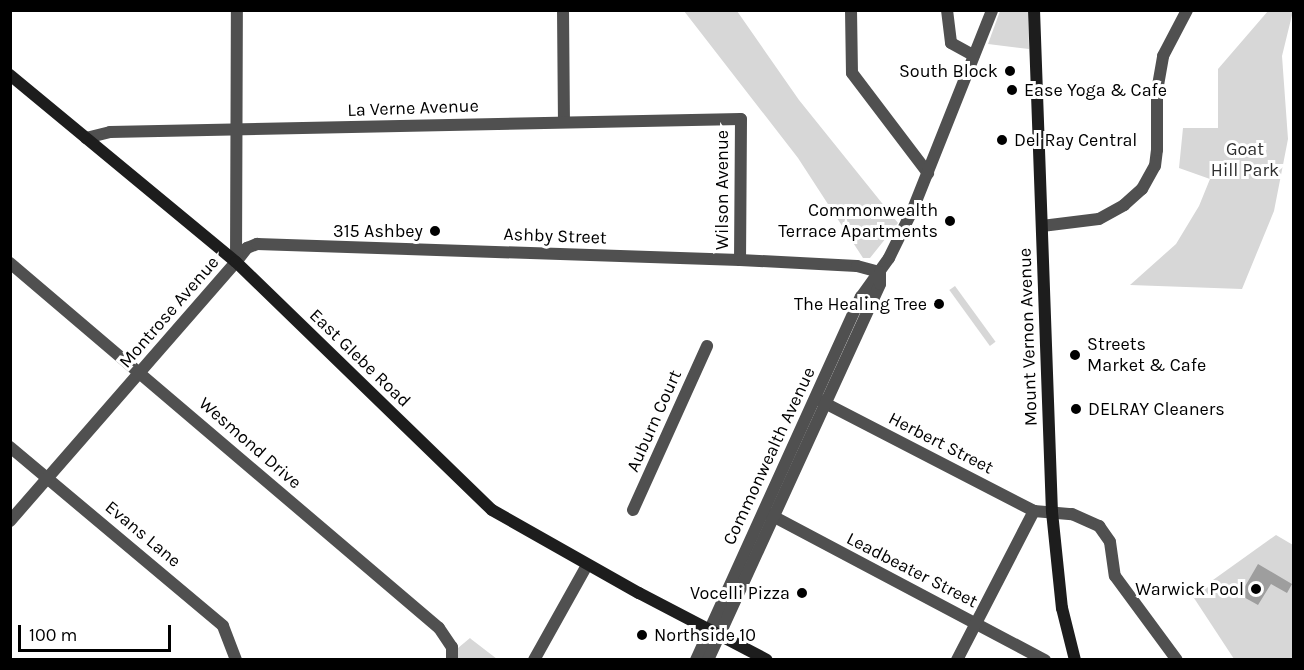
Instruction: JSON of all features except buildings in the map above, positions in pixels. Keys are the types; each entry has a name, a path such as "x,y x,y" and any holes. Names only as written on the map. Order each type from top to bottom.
{"main road":[{"name":"Mount Vernon Avenue","path":"1034,10 1052,512 1062,608 1075,660"},
{"name":"East Glebe Road","path":"10,75 236,262 480,501 587,565 767,660"}],"street":[{"name":"Montrose Avenue","path":"10,521 50,478 236,262 237,10"},
{"path":"562,10 564,122"},
{"path":"851,10 852,72 928,173"},
{"path":"947,10 951,43 974,56"},
{"name":"Commonwealth Avenue","path":"696,660 714,632 820,401 861,297 880,272 900,239 992,10"},
{"path":"1042,226 1098,219 1124,205 1142,189 1155,166 1157,91 1163,56 1187,10"},
{"name":"La Verne Avenue","path":"86,138 110,132 741,120"},
{"name":"Wilson Avenue","path":"740,260 741,120"},
{"name":"Ashby Street","path":"236,262 247,248 257,244 740,260 857,266 880,272"},
{"name":"Wesmond Drive","path":"10,263 439,628 452,647 452,660"},
{"name":"Auburn Court","path":"633,510 707,346"},
{"name":"Herbert Street","path":"820,401 1034,511 1087,519 1106,532 1115,576 1177,660"},
{"name":"Evans Lane","path":"10,447 50,478 223,626 236,660"},
{"path":"957,660 1034,511"},
{"name":"Leadbeater Street","path":"768,515 1045,660"},
{"path":"534,660 587,565"},
{"name":"Commonwealth Avenue","path":"708,660 714,632"}],"green space":[{"path":"684,11 737,11 799,100 898,223 870,258 863,258 798,158"},
{"path":"1000,11 1028,11 1029,49 988,44"},
{"name":"Goat Hill Park","path":"1268,11 1293,11 1282,56 1288,139 1274,211 1242,289 1130,285 1176,244 1199,206 1210,179 1179,168 1183,128 1218,128 1218,69"},
{"path":"955,286 996,342 990,346 949,290"},
{"path":"1276,535 1293,545 1293,659 1234,659 1192,595"},
{"path":"470,638 497,659 458,659 458,648"}],"shaded area":[{"name":"Warwick Pool","path":"1258,564 1292,584 1287,593 1271,584 1258,605 1240,595"}],"place":[{"name":"South Block","path":"1010,71"},
{"name":"Ease Yoga & Cafe","path":"1012,90"},
{"name":"Del Ray Central","path":"1002,140"},
{"name":"Commonwealth Terrace Apartments","path":"950,221"},
{"name":"315 Ashbey","path":"435,231"},
{"name":"The Healing Tree","path":"939,304"},
{"name":"Streets Market & Cafe","path":"1075,355"},
{"name":"DELRAY Cleaners","path":"1076,409"},
{"name":"Warwick Pool","path":"1256,589"},
{"name":"Vocelli Pizza","path":"802,593"},
{"name":"Northside 10","path":"642,635"}]}
